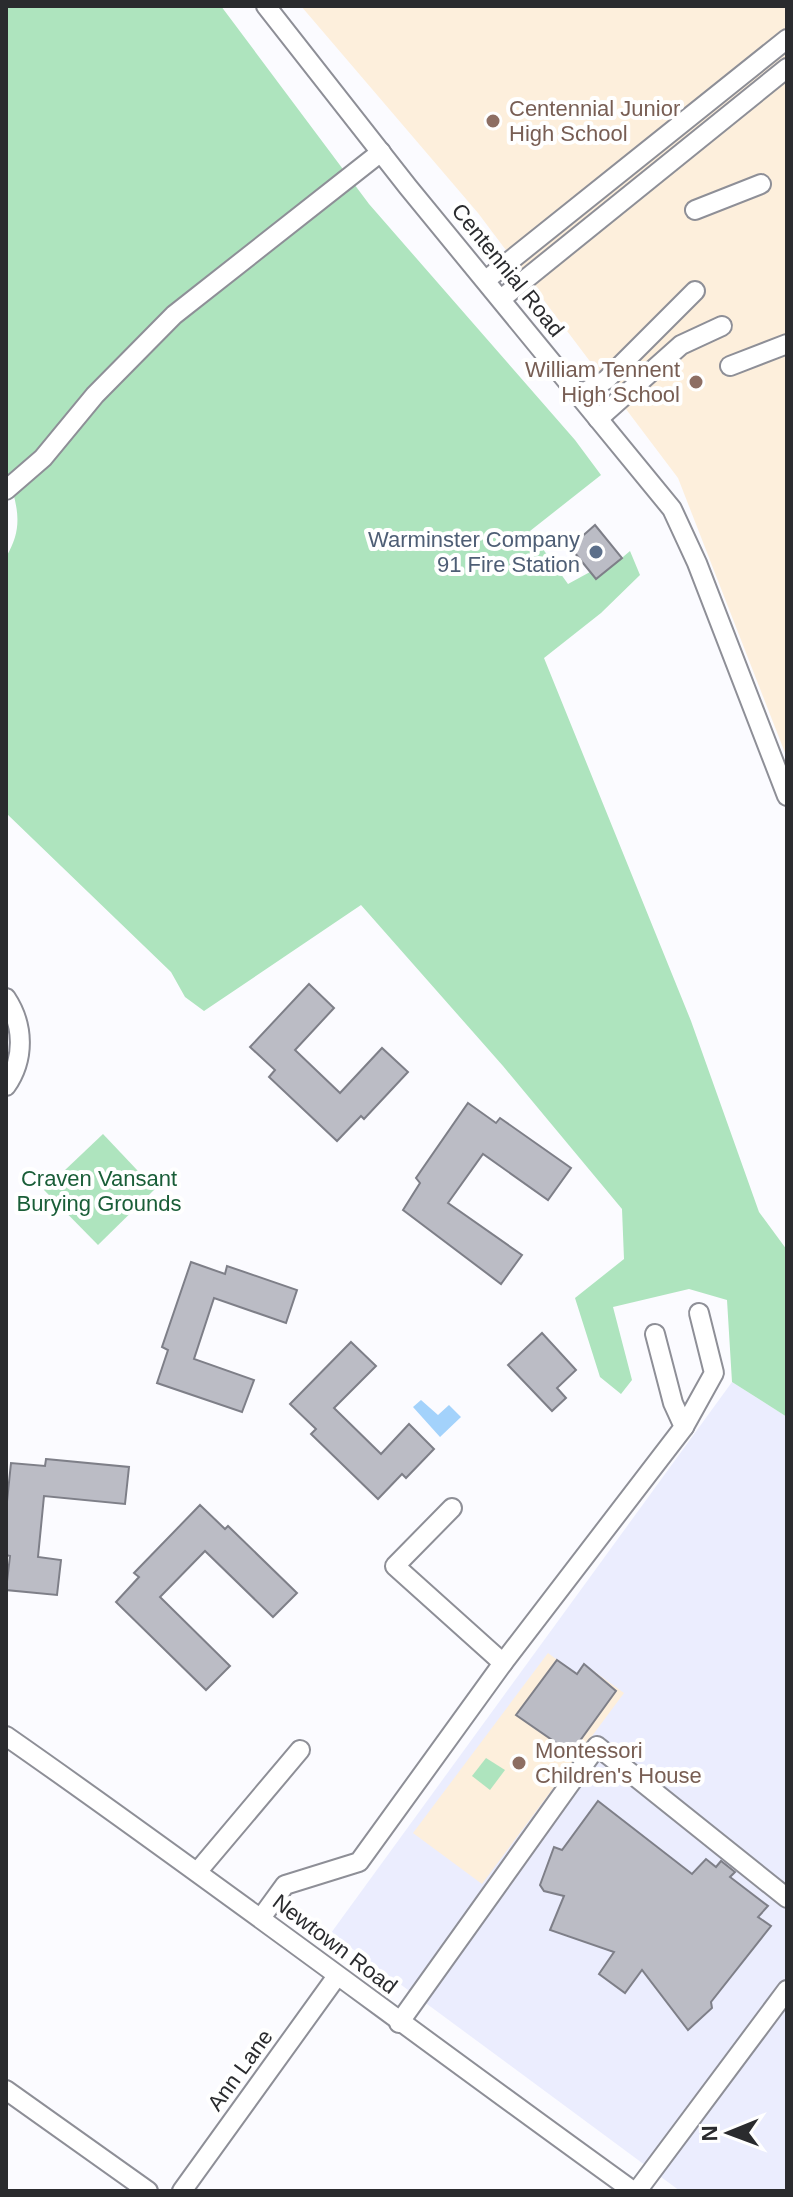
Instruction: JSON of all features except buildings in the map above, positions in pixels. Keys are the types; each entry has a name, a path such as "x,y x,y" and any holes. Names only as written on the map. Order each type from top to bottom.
{"street":[{"name":"Centennial Road","path":"266,6 680,523 787,796"},
{"path":"486,280 787,39"},
{"path":"501,299 787,68"},
{"path":"6,490 43,458 95,395 174,315 381,152"},
{"path":"695,210 761,184"},
{"path":"579,395 606,380 695,291"},
{"path":"665,322 681,345"},
{"path":"598,419 681,345 722,326"},
{"path":"730,366 787,344"},
{"path":"6,998 15,1012 20,1037 19,1058 6,1086"},
{"path":"261,1918 285,1885 359,1862 503,1663 684,1427 714,1373 699,1313"},
{"path":"655,1334 673,1403 684,1427"},
{"path":"452,1508 395,1566 503,1663"},
{"name":"Newtown Road","path":"6,1736 198,1871 399,2023 635,2191"},
{"path":"399,2023 597,1746 787,1898"},
{"path":"198,1871 300,1750"},
{"name":"Ann Lane","path":"182,2191 337,1976"},
{"path":"635,2191 787,1990"},
{"path":"6,2090 148,2191"}],"shaded area":[{"name":"William Tennent High School","path":"301,6 787,6 787,758 678,478 478,213"},
{"path":"732,1382 787,1417 787,2191 680,2191 331,1933"},
{"name":"Montessori Children's House","path":"548,1653 576,1674 584,1664 624,1693 482,1884 413,1833"}],"green space":[{"path":"6,6 221,6 369,204 575,440 601,475 530,531 568,584 590,572 597,579 630,551 640,575 601,613 544,658 691,1021 759,1212 787,1250 787,1417 732,1382 727,1300 689,1289 613,1307 632,1380 621,1394 600,1377 575,1298 624,1259 622,1209 503,1066 361,905 204,1011 185,997 171,972 6,813 6,557 16,535 17,515 6,470"},
{"name":"Craven Vansant Burying Grounds","path":"103,1134 155,1189 98,1245 44,1190"},
{"path":"486,1758 505,1770 490,1790 472,1776"}],"water":[{"path":"421,1400 438,1415 449,1405 461,1417 440,1437 413,1407"}],"place":[{"name":"Centennial Junior High School","path":"493,121"},
{"name":"William Tennent High School","path":"696,382"},
{"name":"Warminster Company 91 Fire Station","path":"596,552"},
{"name":"Montessori Children's House","path":"519,1763"}]}
